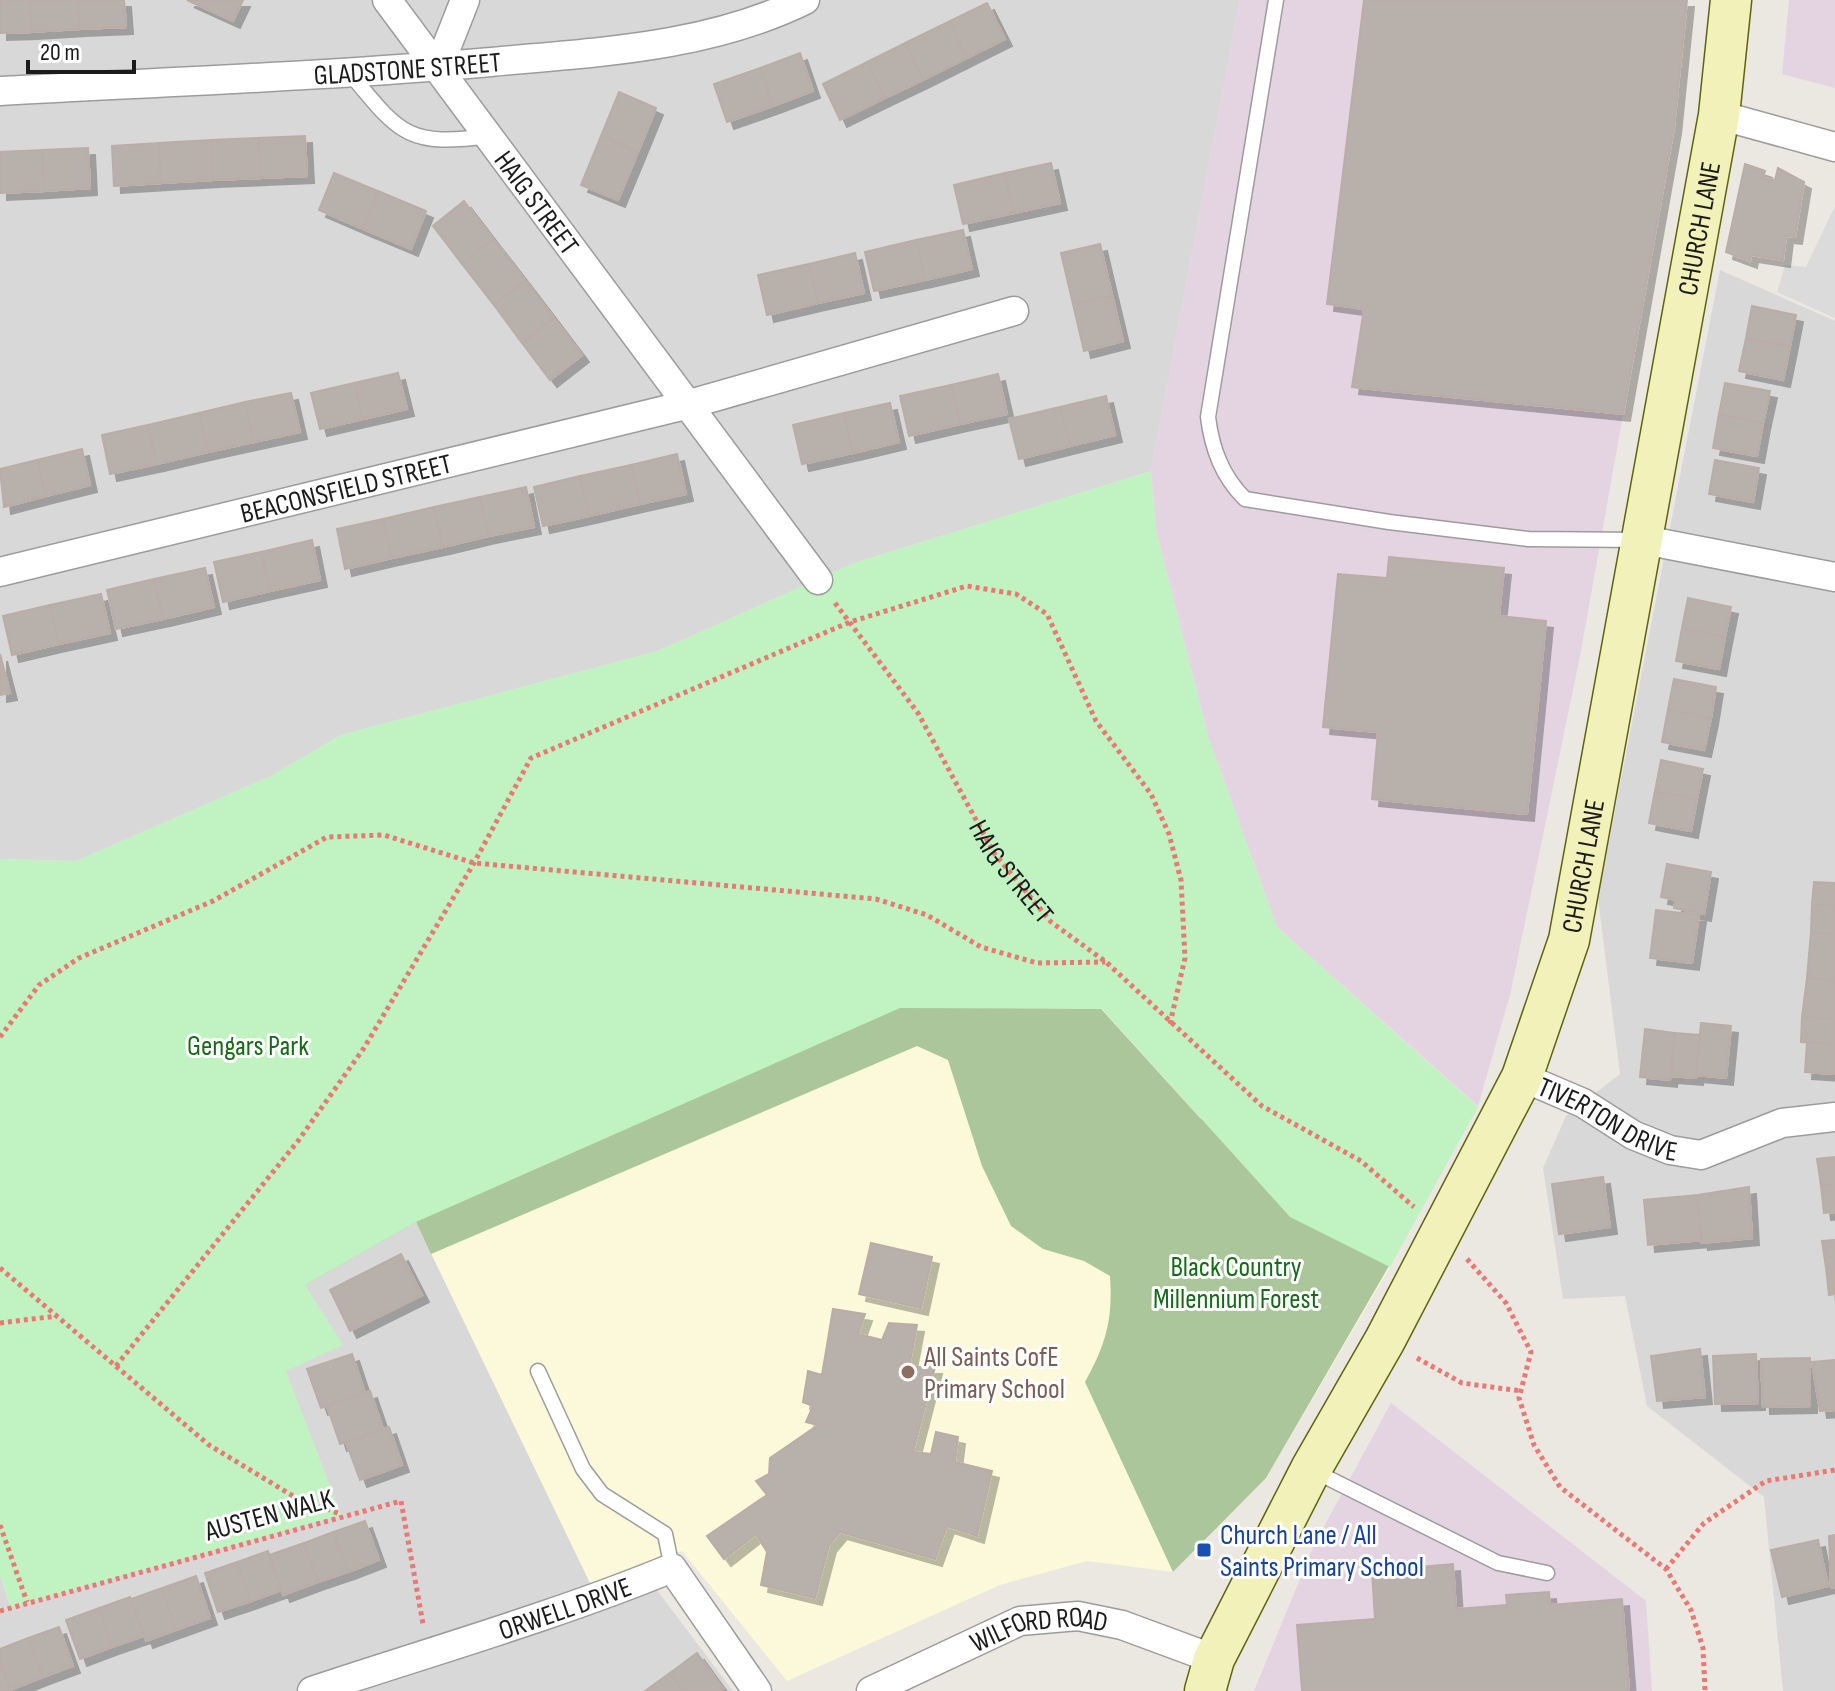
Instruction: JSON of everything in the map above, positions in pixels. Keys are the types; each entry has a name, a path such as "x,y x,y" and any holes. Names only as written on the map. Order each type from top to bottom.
{"main road":[{"name":"CHURCH LANE","path":"1210,1675 1311,1469 1385,1340 1522,1077 1569,940 1719,115 1731,0"}],"street":[{"name":"HAIG STREET","path":"387,0 818,580"},
{"path":"439,66 465,0"},
{"name":"GLADSTONE STREET","path":"0,91 439,66 656,47 727,29 805,0"},
{"path":"1719,115 1835,147"},
{"path":"690,404 1014,311"},
{"name":"BEACONSFIELD STREET","path":"0,572 690,404"},
{"path":"1644,540 1835,577"},
{"name":"TIVERTON DRIVE","path":"1522,1077 1583,1103 1646,1140 1670,1150 1701,1155 1782,1123 1835,1117"},
{"path":"672,1568 757,1691"},
{"name":"ORWELL DRIVE","path":"312,1691 586,1604 672,1568"},
{"name":"WILFORD ROAD","path":"871,1691 1020,1621 1078,1616 1122,1625 1210,1675"}],"lane":[{"path":"1276,0 1208,417 1212,443 1234,488 1245,499 1389,522 1528,539 1644,540"},
{"path":"348,71 390,122 413,136 444,142 490,136"},
{"path":"538,1371 583,1469 602,1494 665,1534 672,1568"},
{"path":"1311,1469 1498,1563 1547,1573"}],"path":[{"name":"HAIG STREET","path":"818,580 918,713 994,853 1051,922 1106,962 1262,1106 1361,1161 1443,1231 1506,1303 1531,1352 1521,1391"},
{"path":"116,1366 306,1130 364,1048 474,863 531,758 850,622 967,586 1016,594 1047,614 1096,721 1151,794 1169,834 1181,880 1185,958 1170,1024"},
{"path":"0,1037 39,985 79,958 213,901 327,837 384,835 474,863 876,899 927,915 981,947 1037,963 1106,962"},
{"path":"0,1268 209,1445 293,1496 341,1515"},
{"path":"0,1323 58,1316"},
{"path":"1385,1340 1462,1383 1521,1391 1519,1398 1534,1445 1560,1487 1666,1569 1691,1610 1703,1648 1705,1691"},
{"path":"1666,1569 1704,1523 1766,1481 1835,1470"},
{"name":"AUSTEN WALK","path":"0,1611 401,1501 428,1652"},
{"path":"0,1525 27,1602"}],"shaded area":[{"path":"0,0 1240,0 1151,471 854,563 658,651 341,735 271,776 76,861 0,859"},
{"path":"1240,0 1687,0 1674,127 1581,651 1510,995 1478,1106 1277,927 1208,736 1156,530 1151,471"},
{"path":"1789,0 1835,0 1835,88 1782,74"},
{"path":"1835,206 1835,318 1777,292 1785,265 1806,267"},
{"path":"1720,270 1835,321 1835,1691 1783,1691 1764,1497 1647,1406 1625,1296 1563,1299 1543,1168 1566,1116 1620,1074 1598,898"},
{"name":"All Saints CofE Primary School","path":"900,1008 1390,1267 1266,1478 1173,1572 1087,1561 1000,1585 787,1681 682,1551 590,1583 416,1222"},
{"path":"416,1222 590,1583 638,1565 733,1691 0,1691 0,1575 10,1606 341,1515 285,1370 305,1285"},
{"path":"1391,1403 1646,1601 1652,1691 1254,1691 1314,1545"}],"green space":[{"name":"Gengars Park","path":"1151,471 1156,530 1208,736 1277,927 1478,1107 1390,1267 1290,1217 1102,1009 900,1008 416,1222 305,1285 343,1345 286,1371 341,1515 11,1607 0,1575 0,859 76,861 271,776 341,735 658,651 854,563"},
{"name":"Black Country Millennium Forest","path":"475,998 1101,1009 1200,1118 1407,1235 1266,1478 1173,1572 1085,1382 1106,1331 1110,1276 1084,1261 1043,1249 1011,1226 982,1166 948,1060 917,1046 431,1254 416,1222 305,1285"}],"building":[{"path":"0,0 30,0 31,32 0,33"},
{"path":"30,0 78,0 79,29 31,32"},
{"path":"78,0 124,0 126,27 79,29"},
{"path":"187,0 243,0 233,21"},
{"path":"1364,0 1687,0 1674,127 1623,414 1352,387 1364,309 1327,304"},
{"path":"987,3 1005,39 967,58 950,21"},
{"path":"950,21 967,58 923,80 905,43"},
{"path":"905,43 923,80 885,98 867,62"},
{"path":"800,53 813,91 773,106 760,68"},
{"path":"867,62 885,98 840,120 823,84"},
{"path":"760,68 773,106 727,122 714,84"},
{"path":"619,92 656,108 638,152 601,136"},
{"path":"305,136 307,176 261,178 258,138"},
{"path":"601,136 638,152 618,200 581,185"},
{"path":"258,138 261,178 213,180 211,140"},
{"path":"211,140 213,180 161,183 159,143"},
{"path":"159,143 161,183 114,186 112,146"},
{"path":"88,148 90,188 44,191 42,150"},
{"path":"42,150 44,191 0,193 0,152"},
{"path":"1051,163 1060,203 1014,213 1005,173"},
{"path":"1745,164 1765,171 1763,178 1775,180 1778,168 1804,182 1795,237 1786,236 1783,260 1751,255 1750,261 1726,252"},
{"path":"334,173 378,191 363,229 319,210"},
{"path":"1005,173 1014,213 963,224 954,185"},
{"path":"378,191 426,211 411,249 363,229"},
{"path":"464,201 493,239 462,264 433,226"},
{"path":"963,230 972,269 925,280 916,240"},
{"path":"493,239 525,280 494,305 462,264"},
{"path":"916,240 925,280 874,291 865,252"},
{"path":"1100,244 1112,295 1073,304 1061,253"},
{"path":"855,253 864,293 818,303 809,264"},
{"path":"809,264 818,303 767,315 758,275"},
{"path":"525,280 554,318 522,343 494,305"},
{"path":"1112,295 1123,341 1084,351 1073,304"},
{"path":"1752,306 1796,315 1790,346 1746,338"},
{"path":"554,318 582,355 550,380 522,343"},
{"path":"1746,338 1790,346 1783,380 1739,371"},
{"path":"398,373 407,409 363,419 354,383"},
{"path":"998,374 1007,414 960,424 951,385"},
{"path":"354,383 363,419 320,429 311,393"},
{"path":"1725,383 1770,391 1763,423 1719,414"},
{"path":"951,385 960,424 909,436 900,396"},
{"path":"291,393 300,432 254,442 245,402"},
{"path":"1106,396 1115,435 1070,446 1060,407"},
{"path":"245,402 254,442 208,452 199,413"},
{"path":"890,403 899,442 853,453 844,413"},
{"path":"1060,407 1070,446 1019,459 1009,419"},
{"path":"199,413 208,452 157,464 148,425"},
{"path":"844,413 853,453 802,464 793,425"},
{"path":"1719,414 1763,423 1757,456 1713,448"},
{"path":"148,425 157,464 110,474 102,435"},
{"path":"82,449 90,485 46,496 37,460"},
{"path":"677,454 686,494 640,504 631,465"},
{"path":"37,460 46,496 4,507 0,469"},
{"path":"1715,460 1759,468 1753,502 1709,494"},
{"path":"631,465 640,504 589,516 580,476"},
{"path":"580,476 589,516 543,526 534,487"},
{"path":"526,487 534,527 489,536 480,497"},
{"path":"480,497 489,536 443,547 434,507"},
{"path":"434,507 443,547 392,558 383,519"},
{"path":"383,519 392,558 345,569 337,529"},
{"path":"312,540 320,580 270,591 261,552"},
{"path":"261,552 270,591 223,602 214,562"},
{"path":"1389,557 1504,568 1499,616 1546,621 1527,814 1372,799 1378,732 1323,727 1338,574 1387,578"},
{"path":"205,568 214,607 163,619 154,579"},
{"path":"154,579 163,619 116,629 107,590"},
{"path":"101,594 110,633 59,644 50,605"},
{"path":"1688,598 1731,607 1725,637 1682,628"},
{"path":"50,605 59,644 12,655 3,616"},
{"path":"1682,628 1725,637 1719,669 1676,661"},
{"path":"0,654 10,693 0,695"},
{"path":"1674,679 1716,687 1711,718 1668,709"},
{"path":"1668,709 1711,718 1704,750 1662,742"},
{"path":"1661,760 1703,769 1697,799 1655,791"},
{"path":"1655,791 1697,799 1691,831 1649,823"},
{"path":"1667,864 1711,872 1704,914 1674,908 1676,900 1661,897"},
{"path":"1814,882 1835,883 1835,906 1812,904"},
{"path":"1812,904 1835,906 1835,934 1811,932"},
{"path":"1656,910 1699,915 1692,963 1650,958"},
{"path":"1811,932 1835,934 1835,980 1807,978"},
{"path":"1807,978 1835,980 1835,1019 1802,1017"},
{"path":"1802,1017 1835,1019 1835,1044 1801,1042"},
{"path":"1701,1023 1731,1026 1726,1078 1696,1075"},
{"path":"1645,1029 1675,1033 1670,1080 1640,1077"},
{"path":"1675,1033 1700,1035 1696,1078 1671,1076"},
{"path":"1807,1042 1835,1044 1835,1074 1805,1072"},
{"path":"1835,1157 1835,1184 1821,1186 1817,1159"},
{"path":"1603,1177 1610,1227 1559,1234 1552,1184"},
{"path":"1835,1184 1835,1212 1824,1213 1821,1186"},
{"path":"1749,1187 1752,1238 1701,1243 1697,1195"},
{"path":"1697,1195 1702,1240 1648,1245 1644,1200"},
{"path":"1835,1240 1835,1267 1826,1268 1822,1241"},
{"path":"871,1243 932,1257 921,1308 859,1294"},
{"path":"401,1254 422,1295 350,1331 330,1290"},
{"path":"1835,1267 1835,1294 1829,1295 1826,1268"},
{"path":"833,1309 865,1314 858,1334 882,1340 889,1323 917,1325 909,1367 935,1367 913,1452 931,1454 936,1432 958,1437 955,1462 992,1471 977,1536 947,1526 935,1559 840,1532 829,1545 815,1598 761,1585 767,1552 756,1534 724,1559 707,1536 767,1495 756,1481 769,1474 770,1458 818,1425 806,1422 813,1406 803,1402 808,1371 822,1375"},
{"path":"1700,1349 1705,1397 1657,1401 1651,1356"},
{"path":"352,1354 365,1393 321,1408 307,1369"},
{"path":"1756,1354 1758,1403 1715,1404 1713,1356"},
{"path":"1810,1358 1810,1406 1763,1407 1761,1359"},
{"path":"1835,1360 1835,1410 1820,1411 1812,1362"},
{"path":"370,1391 383,1429 340,1444 327,1406"},
{"path":"389,1427 402,1465 360,1480 346,1442"},
{"path":"365,1521 379,1560 348,1572 333,1532"},
{"path":"333,1532 348,1572 318,1582 304,1543"},
{"path":"1835,1535 1835,1588 1831,1588 1829,1536"},
{"path":"1818,1540 1828,1586 1782,1597 1771,1550"},
{"path":"304,1543 318,1582 283,1595 269,1555"},
{"path":"268,1551 282,1590 251,1601 237,1562"},
{"path":"237,1562 251,1601 218,1612 205,1573"},
{"path":"1453,1564 1456,1609 1507,1605 1506,1595 1549,1592 1550,1605 1622,1599 1629,1691 1302,1691 1297,1625 1375,1619 1372,1571"},
{"path":"196,1576 210,1618 176,1630 162,1588"},
{"path":"162,1588 176,1630 146,1641 131,1599"},
{"path":"130,1597 144,1636 112,1647 99,1608"},
{"path":"99,1608 112,1647 80,1659 66,1620"},
{"path":"59,1627 73,1666 43,1677 28,1638"},
{"path":"28,1638 43,1677 10,1690 0,1662 0,1649"},
{"path":"697,1653 723,1689 721,1691 683,1691 670,1673"},
{"path":"0,1662 10,1690 0,1691"},
{"path":"670,1673 683,1691 645,1691"}],"place":[{"name":"All Saints CofE Primary School","path":"908,1372"},
{"name":"Church Lane / All Saints Primary School","path":"1204,1550"}]}
